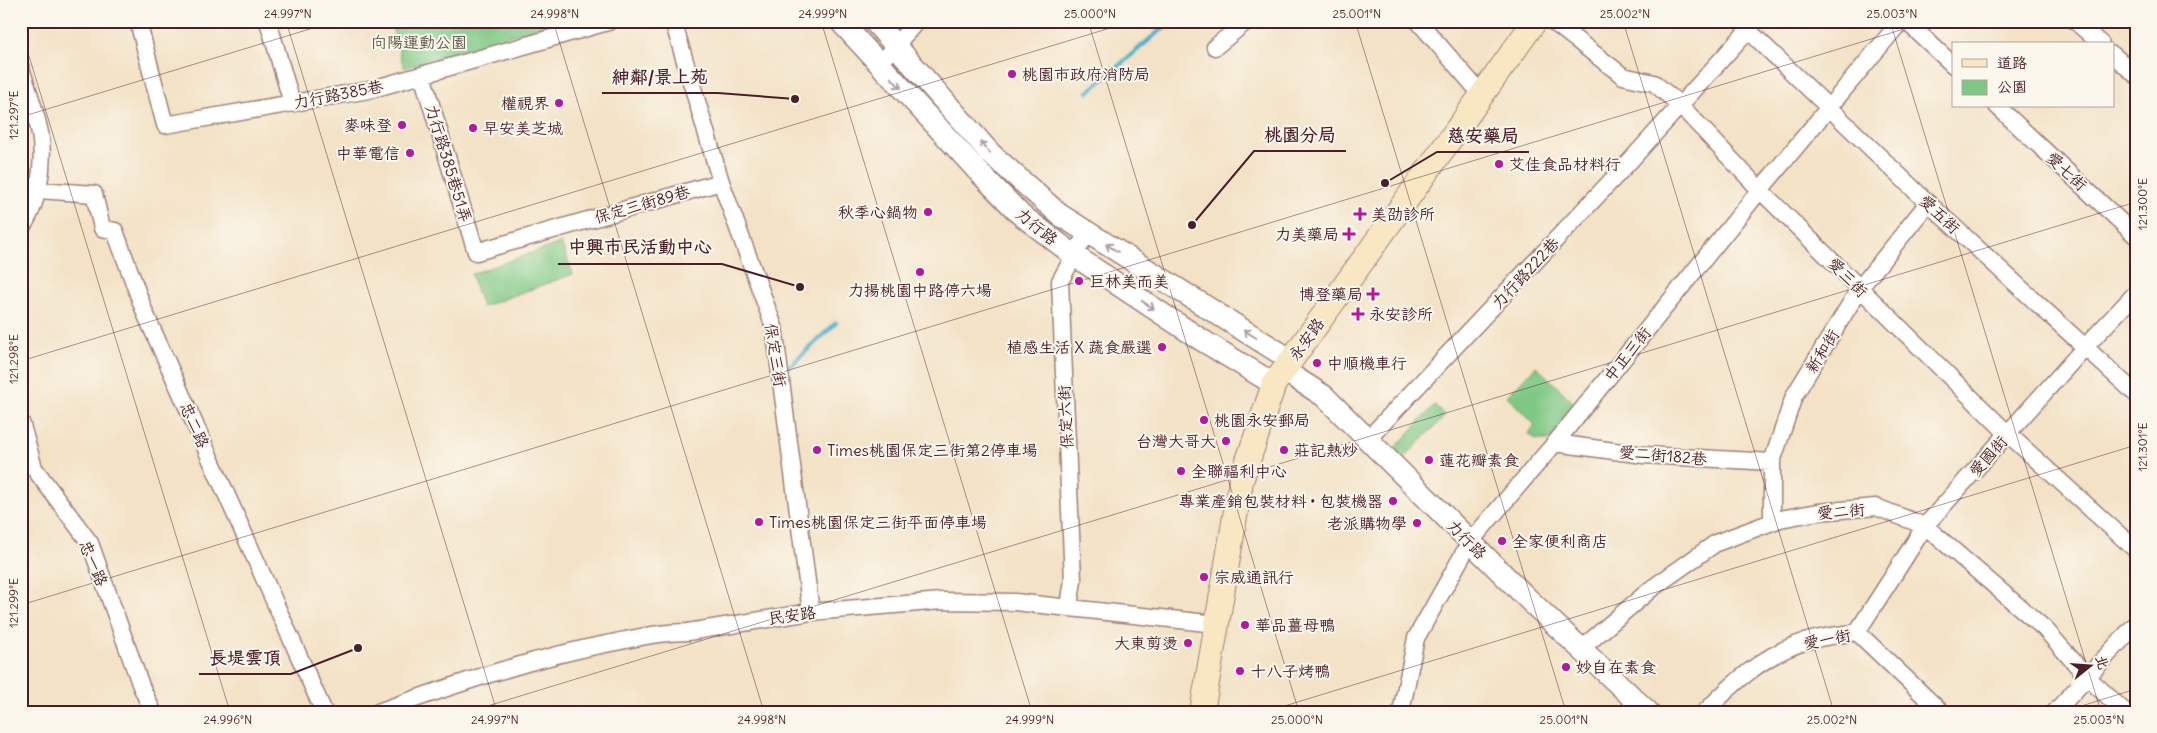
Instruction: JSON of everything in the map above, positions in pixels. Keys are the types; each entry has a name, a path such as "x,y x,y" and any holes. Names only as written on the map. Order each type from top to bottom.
{"main road":[{"name":"永安路","path":"1202,712 1241,481 1283,371 1535,21"}],"street":[{"name":"力行路385巷","path":"138,21 165,125 369,90 611,21"},
{"path":"268,21 292,103"},
{"name":"保定三街","path":"673,21 721,182 774,327 811,612"},
{"name":"力行路","path":"840,21 976,170 1020,214 1075,256 1200,339 1283,371"},
{"name":"力行路","path":"874,21 990,153 1060,214 1283,371 1324,396 1470,542 1648,712"},
{"path":"879,64 917,21"},
{"path":"1215,47 1247,21"},
{"path":"1418,21 1482,95"},
{"name":"愛三街","path":"1552,21 1623,76 1654,83 1679,104 1760,190 2007,433 2136,550"},
{"name":"中正三街","path":"1401,712 1416,638 1470,542 1555,443 1828,107 1901,21"},
{"path":"1906,21 1952,64"},
{"path":"2075,21 2099,42"},
{"name":"力行路222巷","path":"1368,439 1629,162 1679,104 1748,30"},
{"name":"愛五街","path":"1748,30 1928,203 2136,394"},
{"path":"2114,56 2136,75"},
{"path":"21,68 41,139 39,190 29,218 21,229"},
{"name":"力行路385巷51弄","path":"422,75 476,252"},
{"name":"愛七街","path":"1999,108 2136,236"},
{"name":"保定三街89巷","path":"476,252 721,182"},
{"name":"忠二路","path":"39,190 94,194 102,228 115,231 145,313 324,712"},
{"name":"新和街","path":"1772,522 1772,462 1794,396 1860,288 1928,203"},
{"name":"保定六街","path":"1068,607 1073,580 1060,280 1087,233"},
{"name":"愛國街","path":"1857,632 1925,526 2007,433 2136,293"},
{"name":"忠一路","path":"21,422 34,468 90,543 141,686 153,712"},
{"name":"愛二街182巷","path":"1555,443 1644,456 1772,462"},
{"name":"愛二街","path":"1582,648 1651,589 1716,543 1772,522 1818,512 1876,508 1925,526 2044,629 2088,678 2125,712"},
{"name":"民安路","path":"378,712 464,682 571,650 670,632 688,632 811,612 942,601 1015,602 1216,624"},
{"path":"2055,712 2136,624"},
{"name":"愛一街","path":"1705,712 1750,670 1777,654 1807,641 1857,632 1941,712"}],"green space":[{"name":"向陽運動公園","path":"390,21 560,21 404,68"},
{"path":"561,243 573,274 482,307 471,274"},
{"path":"1536,366 1578,407 1550,440 1537,440 1528,434 1535,425 1507,396"},
{"path":"1435,405 1445,416 1403,459 1393,450"}],"waterway":[{"path":"1088,92 1164,27"},
{"path":"790,366 836,323"}],"place":[{"name":"桃園市政府消防局","path":"1012,74"},
{"name":"紳鄰/景上苑","path":"795,99"},
{"name":"權視界","path":"559,103"},
{"name":"麥味登","path":"402,125"},
{"name":"早安美芝城","path":"473,128"},
{"name":"中華電信","path":"410,153"},
{"name":"艾佳食品材料行","path":"1499,164"},
{"name":"慈安藥局","path":"1385,183"},
{"name":"秋季心鍋物","path":"928,212"},
{"name":"美劭診所","path":"1360,214"},
{"name":"桃園分局","path":"1192,225"},
{"name":"力美藥局","path":"1349,234"},
{"name":"力揚桃園中路停六場","path":"920,272"},
{"name":"巨林美而美","path":"1079,281"},
{"name":"中興市民活動中心","path":"800,287"},
{"name":"博登藥局","path":"1373,294"},
{"name":"永安診所","path":"1358,314"},
{"name":"植感生活 X 蔬食嚴選","path":"1162,347"},
{"name":"中順機車行","path":"1317,363"},
{"name":"桃園永安郵局","path":"1204,420"},
{"name":"台灣大哥大","path":"1226,441"},
{"name":"Times桃園保定三街第2停車場","path":"817,450"},
{"name":"莊記熱炒","path":"1284,450"},
{"name":"蓮花瓣素食","path":"1429,460"},
{"name":"全聯福利中心","path":"1181,471"},
{"name":"專業產銷包裝材料 • 包裝機器","path":"1393,501"},
{"name":"Times桃園保定三街平面停車場","path":"759,522"},
{"name":"老派購物學","path":"1417,523"},
{"name":"全家便利商店","path":"1502,541"},
{"name":"宗威通訊行","path":"1204,577"},
{"name":"華品薑母鴨","path":"1245,625"},
{"name":"大東剪燙","path":"1188,643"},
{"name":"長堤雲頂","path":"358,648"},
{"name":"妙自在素食","path":"1566,667"},
{"name":"十八子烤鴨","path":"1240,671"}]}
